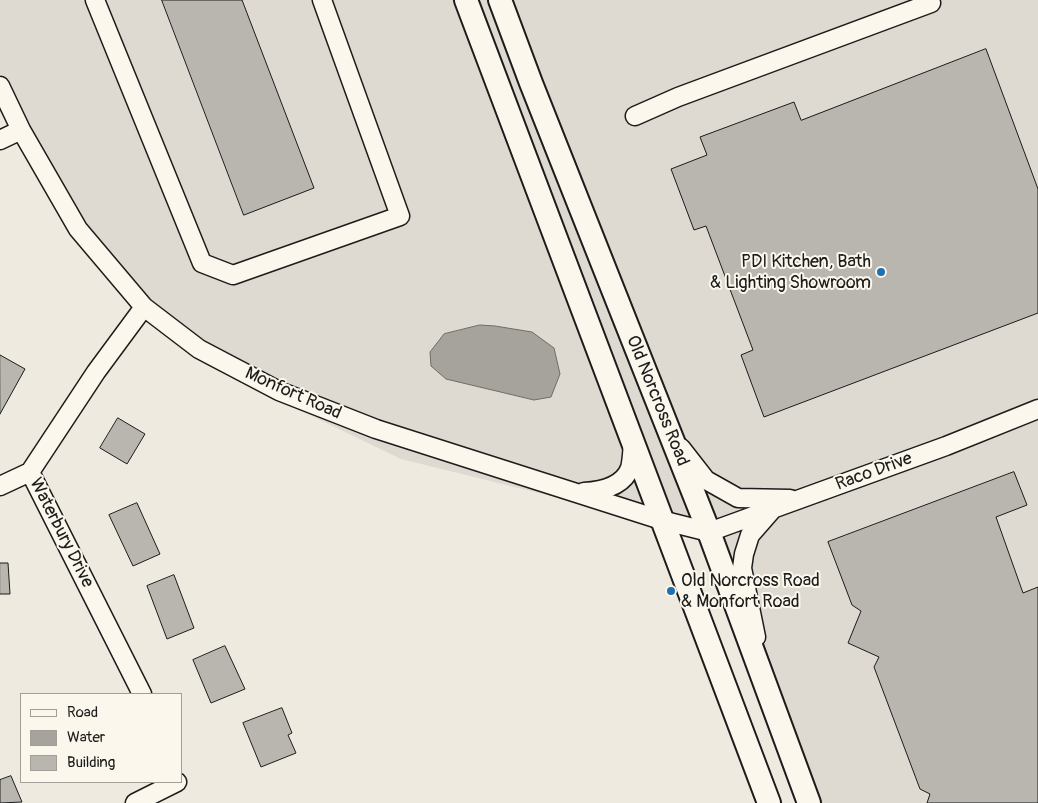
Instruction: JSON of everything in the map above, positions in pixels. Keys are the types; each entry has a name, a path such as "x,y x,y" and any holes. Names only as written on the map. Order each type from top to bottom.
{"main road":[{"name":"Old Norcross Road","path":"466,0 769,803"},
{"name":"Old Norcross Road","path":"500,0 709,532 810,803"}],"street":[{"path":"94,0 202,263 233,275 400,216 322,0"},
{"path":"635,116 678,98 932,3"},
{"name":"Monfort Road","path":"0,86 21,130 78,229 144,306 199,349 279,391 376,429 661,520 709,532"},
{"path":"0,140 21,130"},
{"name":"Waterbury Drive","path":"141,693 30,472 96,372 144,306"},
{"name":"Raco Drive","path":"709,532 1036,415"},
{"path":"672,438 706,480 738,498 800,499"},
{"path":"578,492 602,491 620,482 630,469 633,444"},
{"path":"0,486 30,472"},
{"path":"767,689 742,568 750,535 774,508"},
{"path":"135,803 175,783"}],"shaded area":[{"path":"0,0 1038,0 1038,803 803,803 701,533 401,459 206,365 73,218 0,74"}],"water":[{"path":"480,325 532,332 554,348 560,374 551,397 534,400 446,379 431,366 430,352 444,334"}],"building":[{"path":"162,0 242,0 314,188 244,215"},
{"name":"PDI Kitchen, Bath & Lighting Showroom","path":"986,49 1038,189 1038,313 764,417 741,355 753,350 706,226 694,230 671,169 707,155 700,137 794,102 801,120"},
{"path":"0,355 25,369 0,414"},
{"path":"118,418 145,434 127,464 100,448"},
{"path":"1014,472 1027,505 996,517 1023,593 1038,587 1038,803 927,803 930,794 920,789 874,667 879,657 848,643 861,611 852,605 828,542"},
{"path":"137,503 160,554 133,566 109,515"},
{"path":"0,563 8,563 10,594 0,594"},
{"path":"174,575 194,628 167,639 147,586"},
{"path":"225,646 245,689 211,703 193,660"},
{"path":"282,708 292,733 288,735 296,753 261,767 243,723"},
{"path":"11,776 22,802 0,803 0,780"}],"place":[{"name":"PDI Kitchen, Bath & Lighting Showroom","path":"881,272"},
{"name":"Old Norcross Road & Monfort Road","path":"671,591"}]}
